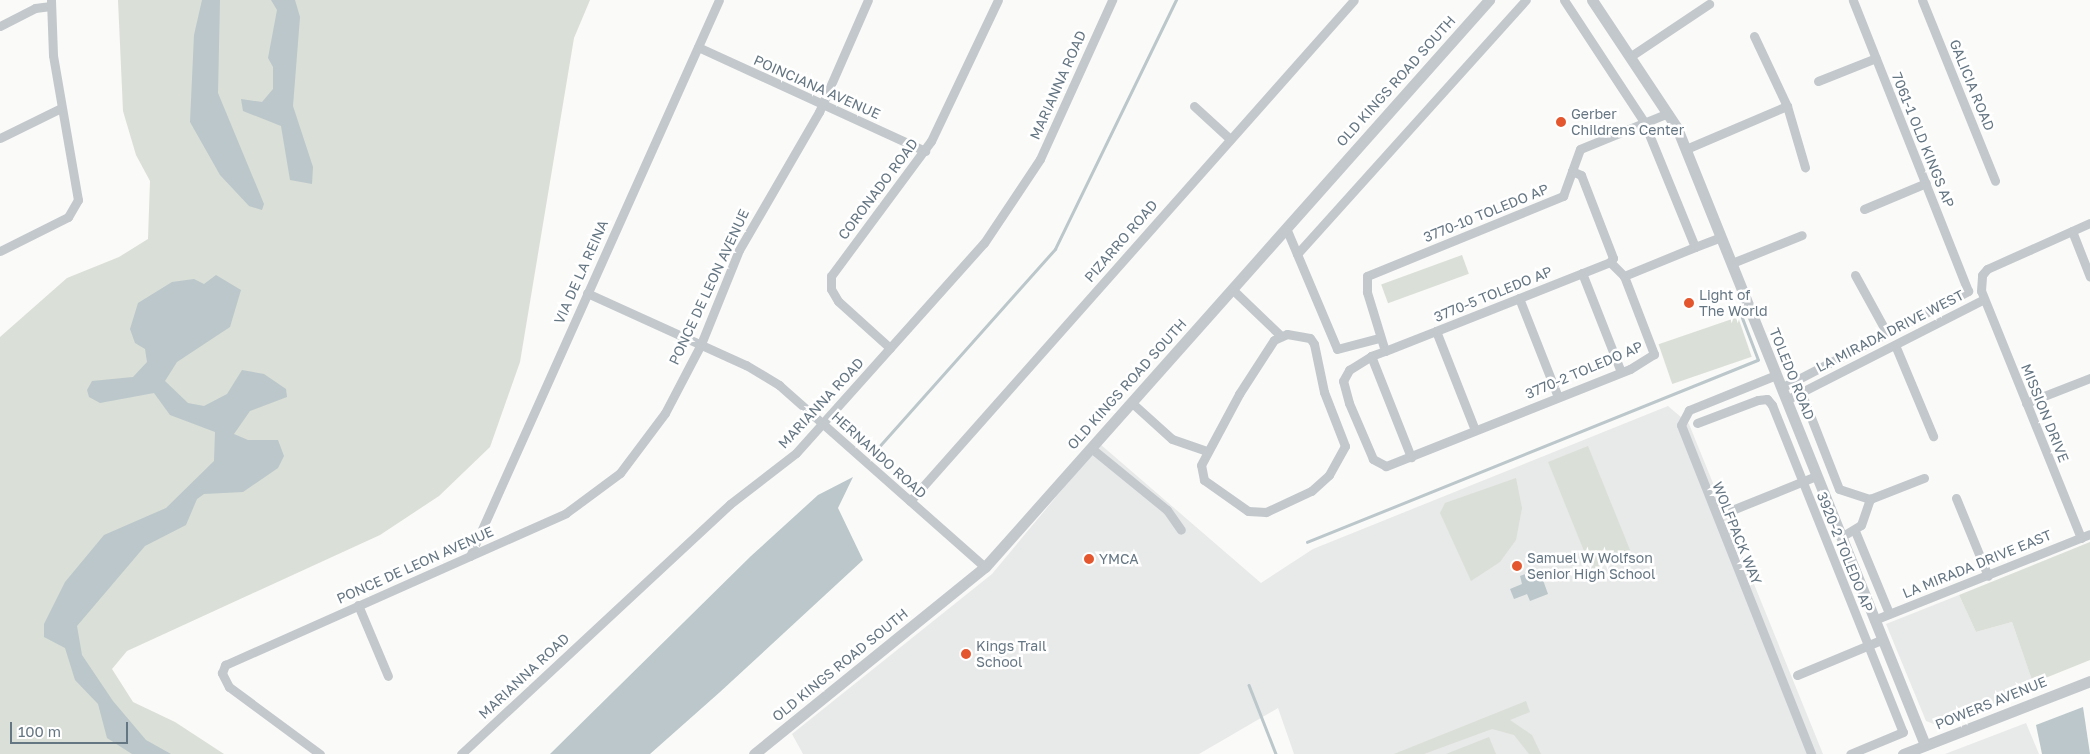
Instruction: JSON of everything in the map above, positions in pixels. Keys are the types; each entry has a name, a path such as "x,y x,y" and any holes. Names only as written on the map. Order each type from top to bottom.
{"street":[{"name":"VIA DE LA REINA","path":"470,556 719,0"},
{"name":"PONCE DE LEON AVENUE","path":"320,754 228,687 222,673 229,660 566,513 606,486 653,434 701,344 748,233 822,104 868,0"},
{"name":"CORONADO ROAD","path":"890,348 838,302 831,289 831,276 925,151 998,0"},
{"name":"MARIANNA ROAD","path":"461,754 730,504 796,453 824,424 1014,205 1040,160 1112,0"},
{"name":"PIZARRO ROAD","path":"910,501 1354,0"},
{"name":"OLD KINGS ROAD SOUTH","path":"754,754 985,567 1488,0"},
{"path":"1296,254 1526,0"},
{"path":"1564,0 1644,122 1695,247"},
{"name":"TOLEDO ROAD","path":"1592,0 1668,113 1686,149 1881,640 1925,745"},
{"name":"7061-1 OLD KINGS AP","path":"1853,0 1968,290 1888,335"},
{"name":"GALICIA ROAD","path":"1922,0 1995,182"},
{"path":"0,26 35,8 51,3 61,108 78,200 68,216 0,251"},
{"path":"1630,56 1709,4"},
{"path":"1754,36 1788,106 1805,167"},
{"name":"POINCIANA AVENUE","path":"698,47 925,151"},
{"path":"1818,81 1876,58"},
{"path":"1194,106 1230,139"},
{"path":"1686,149 1788,106"},
{"path":"0,138 61,108"},
{"path":"1668,113 1580,149 1572,170 1581,175 1613,258 1610,262 1624,276 1721,237"},
{"name":"3770-10 TOLEDO AP","path":"1385,351 1379,338 1367,276 1563,196 1572,170"},
{"path":"1864,209 1926,183"},
{"name":"LA MIRADA DRIVE WEST","path":"1786,400 1984,299 1982,275 1987,269 2090,223"},
{"path":"1286,228 1337,349 1379,338"},
{"path":"2072,231 2090,277"},
{"path":"1732,263 1802,235"},
{"name":"3770-5 TOLEDO AP","path":"1385,351 1610,262"},
{"path":"1582,273 1621,372"},
{"name":"3770-2 TOLEDO AP","path":"1371,356 1349,370 1343,381 1344,390 1373,459 1386,466 1621,372 1654,354 1624,276"},
{"path":"1781,388 1888,335 1855,276"},
{"path":"1232,289 1280,335 1310,338 1314,344 1324,392 1345,446 1333,469 1311,491 1274,510 1248,511 1204,480 1200,472 1206,452 1280,335"},
{"name":"HERNANDO ROAD","path":"587,293 701,344 765,376 824,424 985,567"},
{"path":"1519,298 1558,397"},
{"name":"MISSION DRIVE","path":"1984,299 2026,403 2086,536"},
{"path":"1436,332 1475,430"},
{"path":"1895,345 1933,436"},
{"path":"1385,351 1371,356 1411,457"},
{"name":"WOLFPACK WAY","path":"1776,376 1689,410 1681,425 1811,754"},
{"path":"2026,403 2090,378"},
{"path":"1801,392 1839,489"},
{"name":"3920-2 TOLEDO AP","path":"1697,423 1767,398 1903,732 1850,754"},
{"path":"1131,402 1172,440 1206,452"},
{"path":"1091,448 1167,510 1181,530"},
{"path":"1732,510 1816,476"},
{"path":"1824,496 1839,489 1870,499 1924,478"},
{"path":"1956,498 1988,576"},
{"path":"1841,537 1855,531 1870,499"},
{"path":"1855,531 1889,613"},
{"name":"LA MIRADA DRIVE EAST","path":"1874,620 2086,536"},
{"path":"358,605 388,676"},
{"path":"1796,675 1881,640"},
{"name":"POWERS AVENUE","path":"1903,754 2090,681"}],"shaded area":[{"path":"118,0 590,0 574,38 520,362 490,447 439,496 380,535 127,651 112,669 133,702 175,722 224,754 0,754 0,337 67,278 119,257 148,239 150,181 136,155 123,111"},
{"path":"202,0 220,0 218,93 264,204 262,210 249,206 220,175 190,122 194,35"},
{"path":"271,0 295,0 300,17 293,106 313,167 312,184 290,180 281,126 243,111 241,99 262,102 273,89 273,67 268,58 277,10"},
{"path":"1462,255 1469,274 1388,303 1381,284"},
{"path":"216,275 241,290 230,327 177,362 165,381 188,403 204,406 227,394 242,370 264,374 286,389 287,397 250,411 234,434 248,440 278,440 284,456 278,468 243,492 204,494 197,499 186,525 145,546 77,626 82,655 113,701 146,740 171,754 132,754 107,738 98,704 75,680 65,648 44,637 44,624 65,582 104,535 166,508 214,461 215,432 170,415 154,393 100,403 89,397 87,390 92,381 133,377 147,362 145,349 135,343 130,329 138,303 172,282 194,279 204,284"},
{"path":"1738,317 1752,357 1672,384 1659,344"},
{"name":"Samuel W Wolfson Senior High School","path":"1668,406 1689,424 1823,754 1294,754 1278,708 1199,754 803,754 792,734 992,574 1100,444 1261,583 1313,549"},
{"path":"1588,446 1631,554 1592,570 1548,462"},
{"path":"853,477 838,508 863,560 720,692 650,754 550,754 751,556 818,495"},
{"path":"1516,478 1522,508 1516,540 1500,562 1471,581 1440,513 1445,503"},
{"path":"2090,542 2090,660 2033,683 2012,622 1976,632 1959,595"},
{"path":"1539,569 1548,594 1530,601 1527,594 1514,599 1510,589 1522,584 1520,576"},
{"path":"1959,595 1976,632 2012,622 2035,688 1939,726 1926,721 1886,624"},
{"path":"1526,701 1530,712 1510,720 1532,735 1541,754 1529,754 1514,735 1492,729 1424,754 1394,754"},
{"path":"2083,707 2090,754 2042,754 2036,725"},
{"path":"2026,723 2039,754 1945,754"},
{"path":"1489,737 1496,754 1446,754"}],"waterway":[{"path":"876,450 1055,249 1176,0"},
{"path":"1307,542 1758,360 1742,318"},
{"path":"1249,685 1276,754"}],"place":[{"name":"Gerber Childrens Center","path":"1561,122"},
{"name":"Light of The World","path":"1689,303"},
{"name":"YMCA","path":"1089,559"},
{"name":"Samuel W Wolfson Senior High School","path":"1517,566"},
{"name":"Kings Trail School","path":"966,654"}]}
